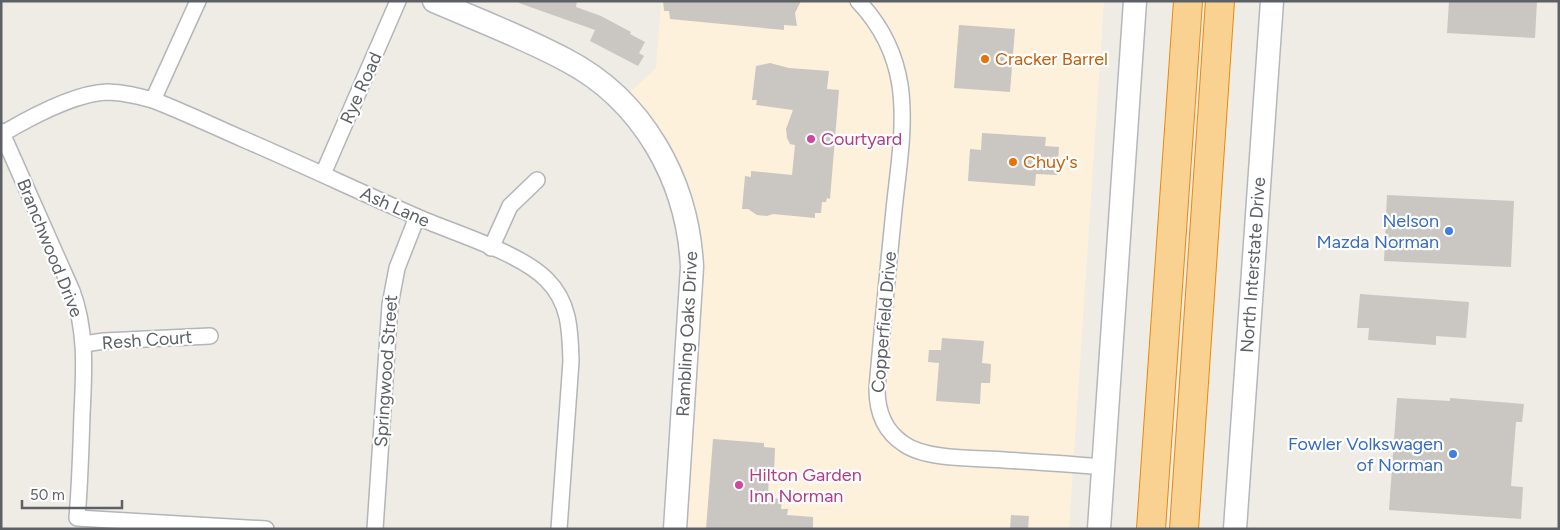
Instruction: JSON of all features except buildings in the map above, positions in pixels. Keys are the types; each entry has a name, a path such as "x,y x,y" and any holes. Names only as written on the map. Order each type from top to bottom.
{"highway":[{"path":"1151,529 1188,1"},
{"path":"1184,529 1220,1"}],"main road":[{"name":"Rambling Oaks Drive","path":"434,1 567,60 617,97 646,129 660,151 687,221 691,242 692,267 674,529"},
{"path":"1099,529 1135,1"},
{"name":"North Interstate Drive","path":"1235,529 1272,1"}],"street":[{"path":"153,100 198,1"},
{"name":"Rye Road","path":"323,174 398,1"},
{"name":"Copperfield Drive","path":"858,1 876,23 889,46 900,85 902,103 897,179 877,389 879,414 893,436 904,445 926,453 1103,467"},
{"name":"Ash Lane","path":"2,133 59,106 92,94 106,92 122,93 153,100 491,248 539,273 548,282 564,306 569,322 571,361 559,529"},
{"name":"Branchwood Drive","path":"2,133 78,308 84,344 77,518 266,529"},
{"path":"491,248 510,206 537,180"},
{"name":"Springwood Street","path":"375,529 390,305 397,268 417,217"},
{"name":"Resh Court","path":"84,344 104,341 210,336"}],"shaded area":[{"path":"661,1 1104,1 1069,529 683,529 699,261 697,218 685,185 659,130 630,92 656,68"}],"place":[{"name":"Cracker Barrel","path":"985,59"},
{"name":"Courtyard","path":"811,139"},
{"name":"Chuy's","path":"1013,162"},
{"name":"Nelson Mazda Norman","path":"1449,231"},
{"name":"Fowler Volkswagen of Norman","path":"1453,454"},
{"name":"Hilton Garden Inn Norman","path":"739,485"}]}
